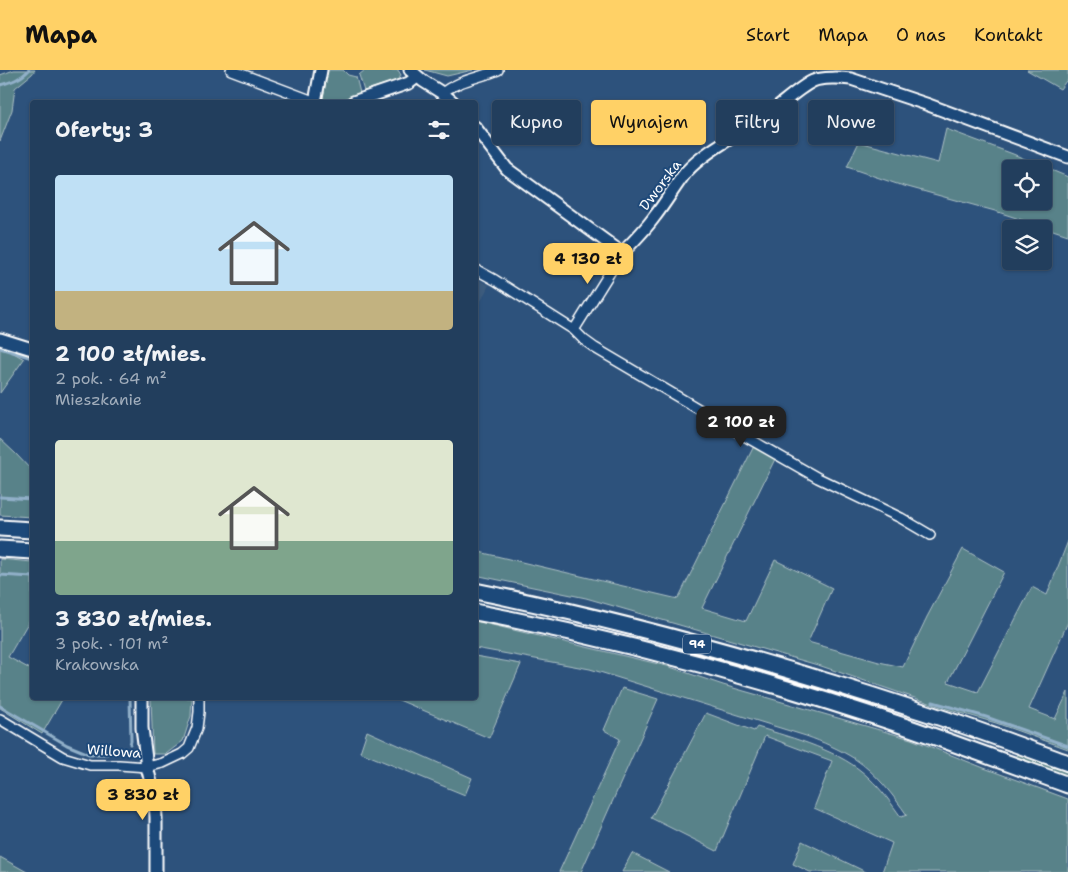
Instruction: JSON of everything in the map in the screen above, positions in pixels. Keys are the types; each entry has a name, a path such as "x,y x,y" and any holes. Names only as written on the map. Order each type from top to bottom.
{"highway":[{"path":"0,528 30,530"},
{"path":"0,549 30,551"},
{"name":"94","path":"478,592 536,603 771,664 916,709 1068,763"},
{"name":"94","path":"478,613 528,622 625,645 786,689 902,726 1068,785"}],"street":[{"path":"232,70 311,100"},
{"path":"316,100 321,70"},
{"path":"442,93 453,86 498,70"},
{"path":"359,100 409,83 414,73 451,100"},
{"name":"Dworska","path":"622,253 643,232 683,177 698,162 725,142 765,117 814,80 839,78 861,82 1068,157"},
{"path":"478,131 507,169 622,253 574,330"},
{"path":"478,271 574,330 595,348 741,434 818,478 930,534"},
{"path":"0,339 30,348"},
{"path":"142,700 142,728 147,767 155,798 156,872"},
{"path":"147,767 163,763 182,754 189,748 197,728 198,700"},
{"name":"Willowa","path":"0,719 63,758 90,765 147,767"}],"shaded area":[{"path":"478,280 489,285 478,307"}],"green space":[{"path":"14,70 35,70 15,88 12,110 0,141 0,75"},
{"path":"328,70 343,70 348,75 356,77 360,93 341,100 323,100"},
{"path":"365,70 398,70 401,75 395,81 364,91 359,75"},
{"path":"425,70 473,70 447,76"},
{"path":"1027,70 1068,70 1068,82 1066,81 1060,89"},
{"path":"946,129 1027,160 1002,160 1002,210 1052,210 1052,170 1068,177 1068,235 1052,230 1052,220 1022,220 897,184 847,167 858,145 870,145 938,163"},
{"path":"0,345 24,359 0,393"},
{"path":"0,439 30,469 30,517 0,515"},
{"path":"754,446 775,459 702,608 746,621 775,560 832,588 808,642 903,667 963,549 1004,572 948,682 978,692 1032,587 1047,595 1068,541 1068,622 1029,709 1055,719 1068,692 1068,749 996,723 947,709 821,666 586,598 478,576 478,552 678,599"},
{"path":"0,559 30,562 30,619 8,657 30,669 30,700 62,700 42,734 0,708"},
{"path":"478,622 667,666 723,685 911,739 1068,799 1068,872 882,872 892,843 814,808 832,761 765,736 717,851 651,818 706,713 754,731 757,727 816,746 845,760 869,778 901,817 907,815 890,792 870,771 855,759 831,746 806,736 590,669 478,649"},
{"path":"478,657 521,664 489,738 399,700 478,700"},
{"path":"622,688 658,699 581,872 559,872 620,739 604,730"},
{"path":"151,700 192,700 191,716 183,741 166,754 153,754"},
{"path":"367,731 472,778 465,795 360,752"},
{"path":"1018,752 1068,770 1068,777 1015,758"},
{"path":"802,841 866,872 810,872 793,864"},
{"path":"632,853 669,872 622,872"},
{"path":"0,857 27,872 0,872"}],"waterway":[{"path":"0,85 19,78 29,70"},
{"path":"0,348 30,357"},
{"path":"0,497 30,499"},
{"path":"0,575 30,577"},
{"path":"130,700 130,744"},
{"path":"933,702 986,717 1068,746"},
{"path":"0,706 67,745 89,754 106,754 120,751"}]}
